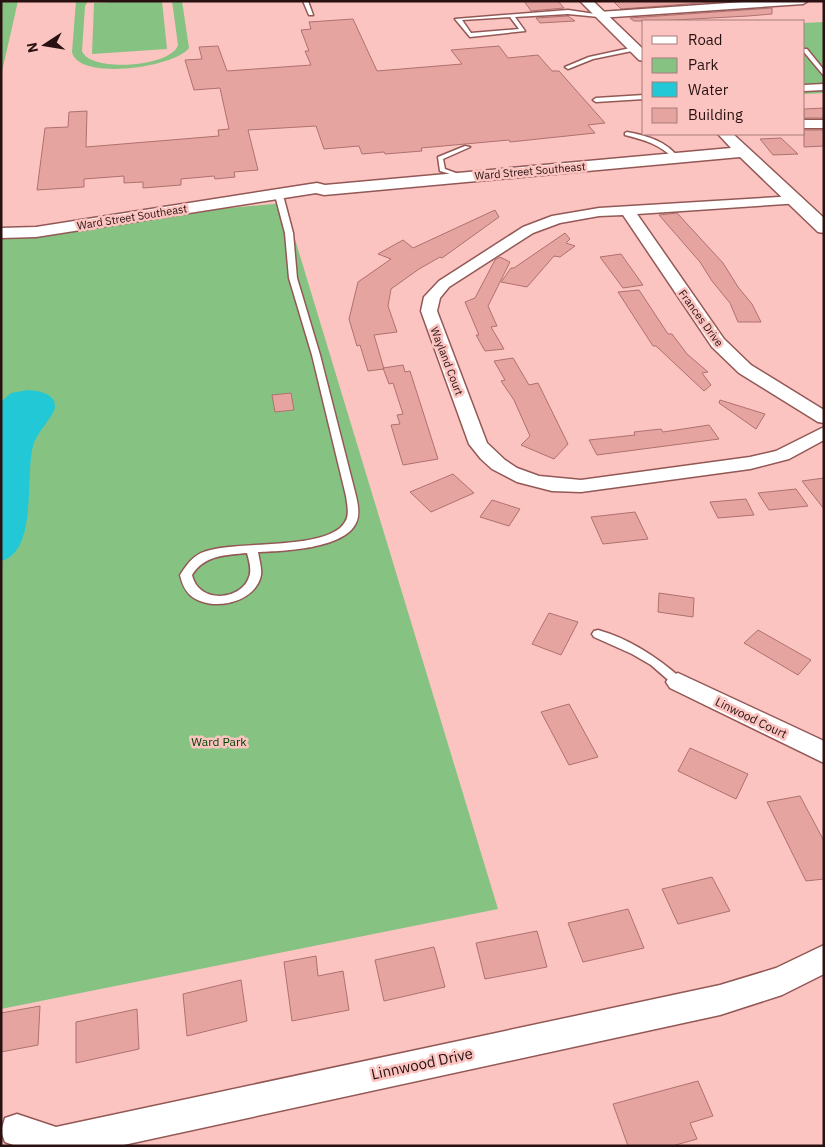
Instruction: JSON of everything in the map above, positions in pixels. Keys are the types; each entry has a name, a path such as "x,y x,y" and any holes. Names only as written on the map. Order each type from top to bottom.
{"street":[{"path":"586,1 641,54"},
{"path":"599,15 803,1"},
{"path":"805,88 824,87"},
{"path":"805,124 824,124"},
{"path":"726,135 823,227"},
{"name":"Ward Street Southeast","path":"317,188 323,184 741,149"},
{"name":"Ward Street Southeast","path":"1,233 36,232 317,188 324,190 462,178 674,155"},
{"name":"Wayland Court","path":"796,200 712,207 628,210 557,219 528,230 444,284 432,297 428,311 478,444 496,464 528,480 562,486 581,486 758,461 782,455 824,432"},
{"name":"Frances Drive","path":"628,210 699,316 724,349 745,369 763,382 824,418"},
{"name":"Ward Street Southeast","path":"1,240 25,237 36,232"},
{"name":"Linwood Court","path":"678,682 824,753"},
{"name":"Linnwood Drive","path":"17,1130 56,1143 720,1000 782,981 824,960"}],"lane":[{"path":"305,1 311,14"},
{"path":"512,16 523,30 470,36 458,19 568,12 599,15"},
{"path":"805,50 824,74"},
{"path":"568,67 591,58 641,54"},
{"path":"596,100 642,97"},
{"path":"627,134 643,136 658,142 674,155"},
{"path":"462,178 445,173 442,170 440,158 445,154 454,153 467,147"},
{"path":"454,153 462,156"},
{"path":"252,549 254,577 246,590 238,595 219,600 209,599 200,597 189,587 186,575 194,563 201,558 220,552 302,544 330,538 346,529 353,515 349,487 316,355 293,278 290,233 280,199 276,193"},
{"path":"598,634 649,658 678,682"}],"green space":[{"path":"1,1 18,1 1,76"},
{"path":"76,1 88,1 85,6 82,51 88,58 114,65 131,64 162,58 172,52 178,45 172,1 182,1 189,48 180,55 147,66 108,69 78,61 72,52"},
{"path":"162,1 167,49 92,54 94,3"},
{"path":"824,22 824,93 805,94 805,23"},
{"name":"Ward Park","path":"284,203 498,909 1,1009 1,236 113,219"}],"water":[{"path":"28,390 49,395 55,406 33,446 28,511 20,543 13,555 1,561 1,402 11,393"}],"building":[{"path":"524,1 558,1 564,8 531,11"},
{"path":"613,1 727,1 621,9"},
{"path":"772,8 772,14 748,16 642,21 634,21 630,18"},
{"path":"568,16 575,21 540,23 536,18"},
{"path":"353,19 377,71 462,64 451,50 499,46 508,58 538,55 552,71 559,71 605,123 588,125 595,133 510,142 509,140 421,148 422,151 385,154 384,152 362,154 359,146 324,149 316,126 248,130 258,170 234,172 235,177 215,179 214,176 181,179 181,185 143,188 143,182 124,183 124,176 84,179 84,187 37,190 45,128 68,127 69,112 87,111 86,147 219,136 218,130 229,129 220,88 194,90 185,60 202,59 199,47 218,46 227,71 311,65 305,51 309,51 301,30 311,29 309,22"},
{"path":"824,108 824,118 805,118 805,109"},
{"path":"805,130 824,130 824,146 804,147"},
{"path":"781,138 798,154 773,155 760,139"},
{"path":"495,210 499,217 442,258 440,257 419,269 391,289 388,306 397,332 374,335 384,369 368,371 360,345 357,346 349,319 358,282 391,259 378,254 403,240 413,248"},
{"path":"677,213 723,263 738,287 752,304 761,322 738,322 730,303 712,281 700,262 659,215"},
{"path":"565,233 570,239 566,243 575,246 560,257 554,256 527,287 501,282 511,268 514,268"},
{"path":"621,254 643,285 623,288 600,257"},
{"path":"500,257 510,262 488,306 497,326 491,327 504,349 485,351 476,335 479,335 465,302 475,298 495,260"},
{"path":"639,290 668,334 672,334 687,354 708,372 702,373 711,385 704,391 656,346 653,346 618,292"},
{"path":"513,358 529,385 538,383 568,444 554,459 521,445 530,436 514,400 501,381 505,380 494,361"},
{"path":"403,365 405,372 410,371 438,459 403,465 391,425 400,424 397,415 403,414 393,383 389,384 383,368"},
{"path":"291,393 294,410 275,412 272,395"},
{"path":"720,400 765,414 756,429 719,403"},
{"path":"709,425 719,439 597,455 589,440 635,435 634,432 661,429 663,432"},
{"path":"453,474 474,493 431,512 410,492"},
{"path":"824,478 824,509 802,481"},
{"path":"796,489 808,506 769,510 758,493"},
{"path":"746,499 754,515 718,518 710,502"},
{"path":"492,500 520,509 509,526 480,517"},
{"path":"635,512 648,539 603,544 591,517"},
{"path":"659,593 694,598 693,617 658,612"},
{"path":"549,613 578,622 561,655 532,644"},
{"path":"758,630 811,660 798,675 744,643"},
{"path":"569,704 598,757 569,765 541,712"},
{"path":"690,748 748,774 736,799 678,771"},
{"path":"800,796 824,841 824,879 806,881 767,802"},
{"path":"712,877 730,911 678,924 662,889"},
{"path":"628,909 644,948 583,962 568,923"},
{"path":"537,931 547,967 485,979 476,943"},
{"path":"434,947 445,987 384,1001 375,960"},
{"path":"316,956 318,976 343,971 349,1010 292,1021 284,962"},
{"path":"241,980 247,1021 187,1036 183,994"},
{"path":"40,1006 38,1045 1,1052 1,1013"},
{"path":"137,1009 139,1049 76,1063 76,1022"},
{"path":"698,1081 713,1116 690,1123 697,1139 672,1146 628,1146 613,1104"}]}
